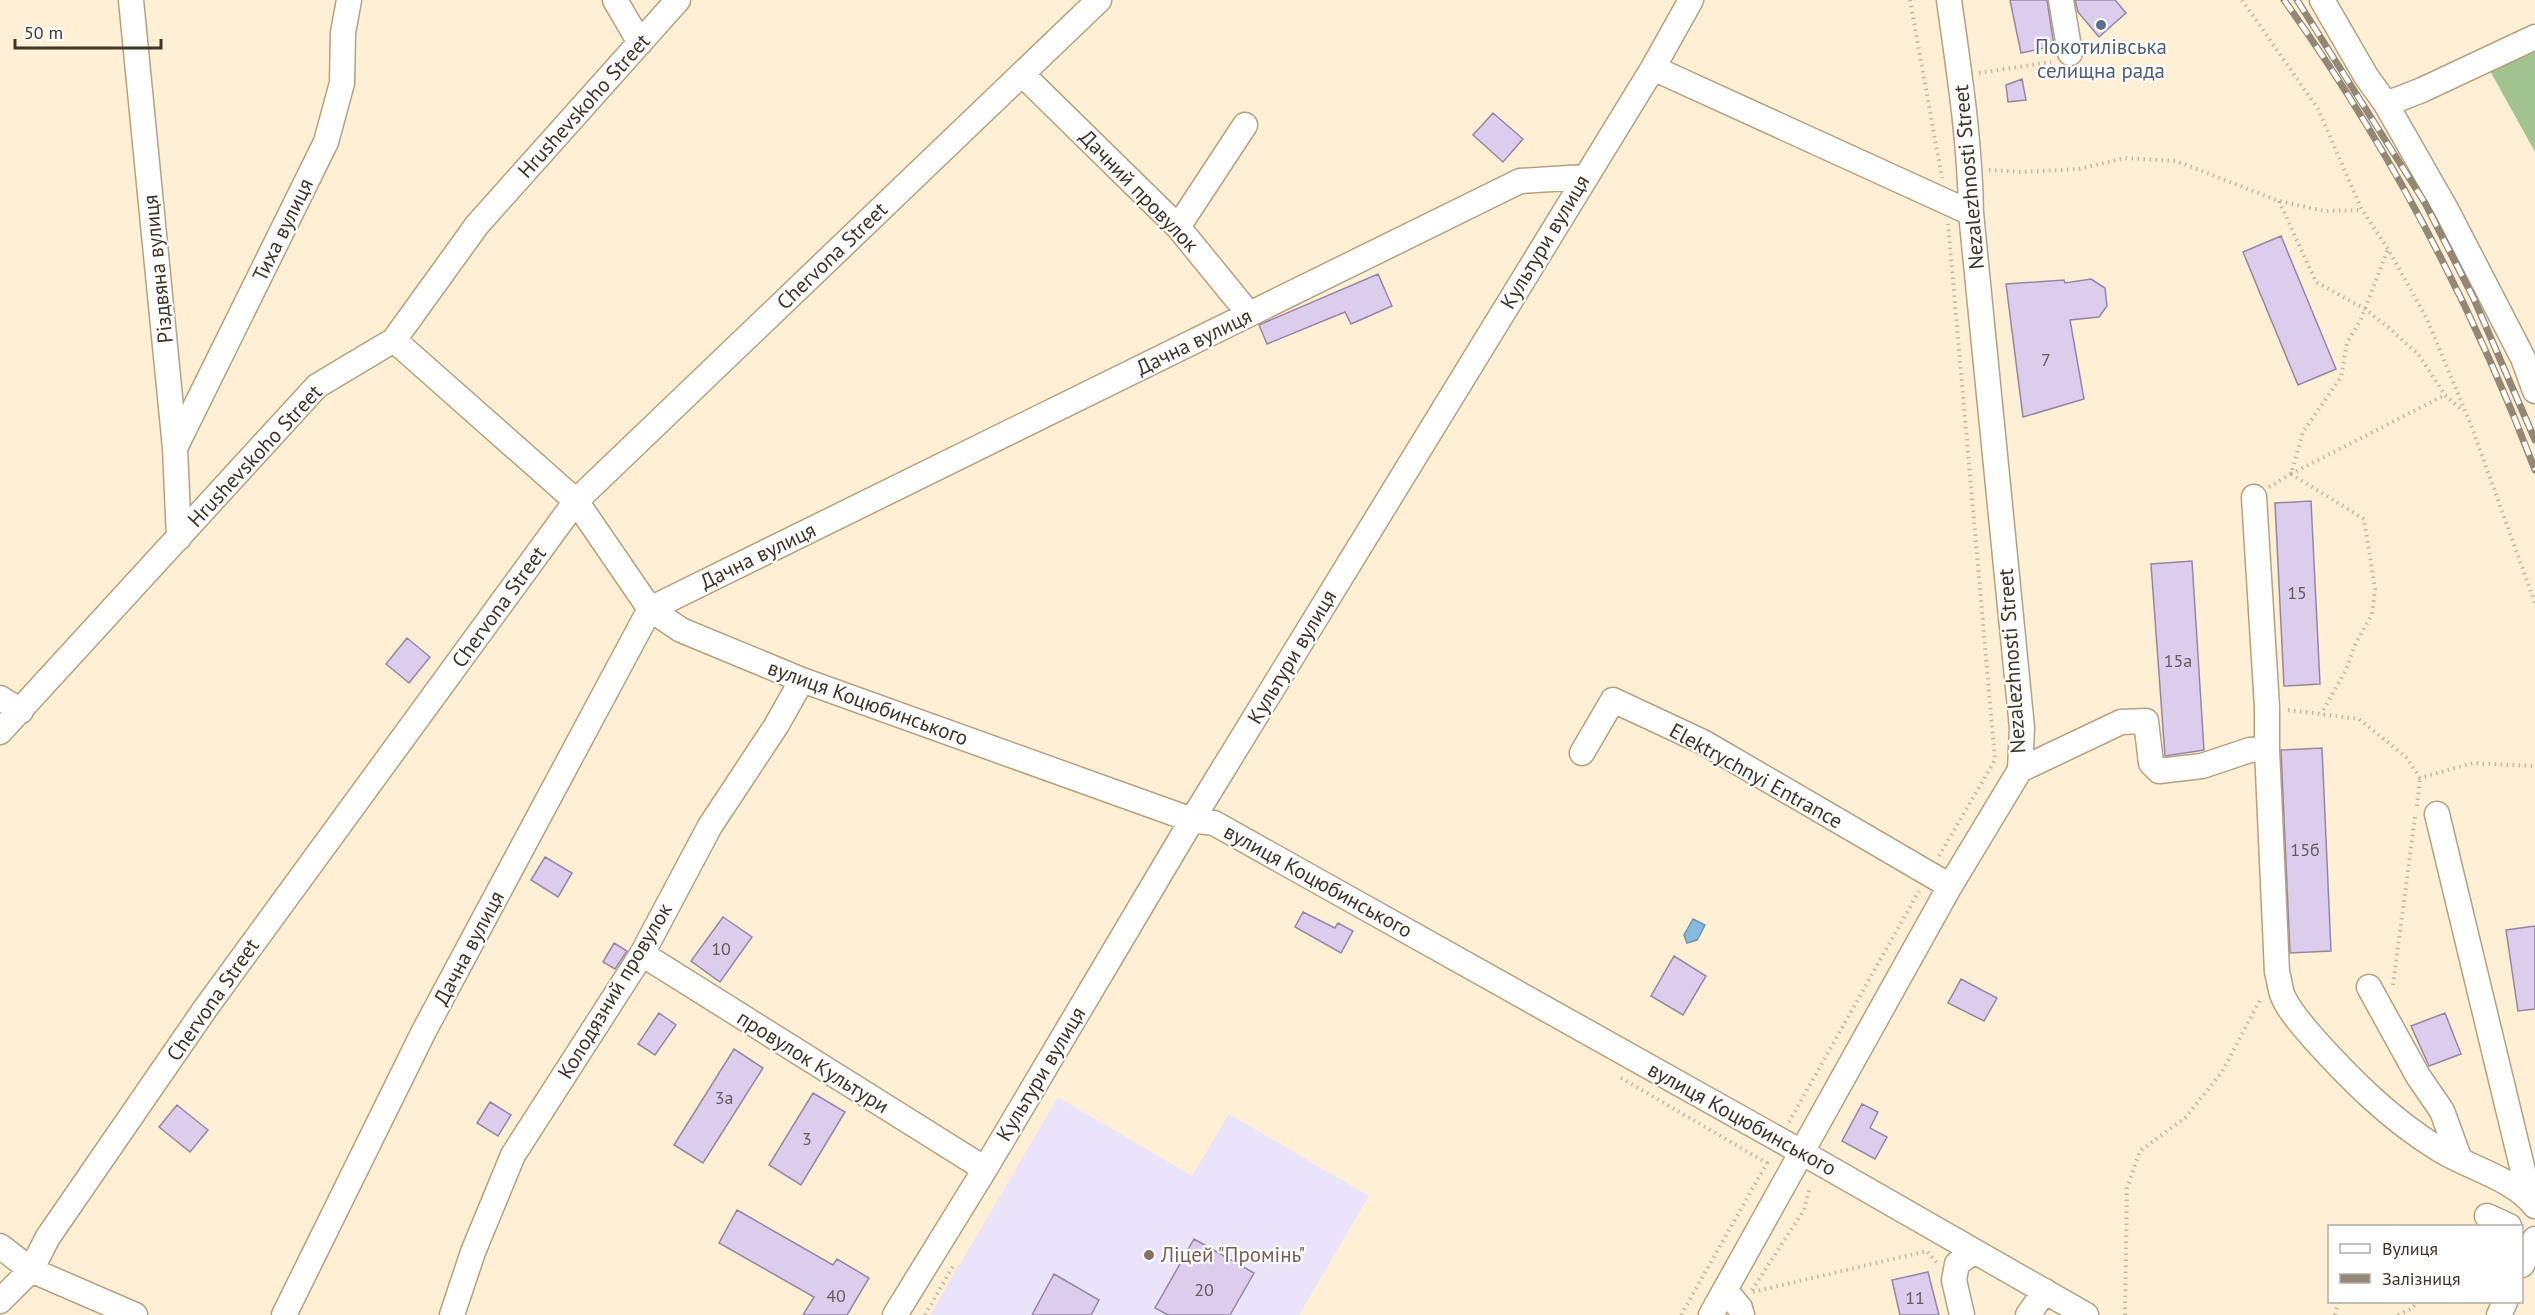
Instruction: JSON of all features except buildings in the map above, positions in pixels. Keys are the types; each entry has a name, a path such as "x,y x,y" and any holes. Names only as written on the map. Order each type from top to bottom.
{"street":[{"name":"Різдвяна вулиця","path":"131,0 175,448 179,538"},
{"name":"Тиха вулиця","path":"175,448 326,142 342,83 343,33 349,0"},
{"path":"615,0 640,43"},
{"name":"Hrushevskoho Street","path":"0,732 317,386 394,340 477,225 678,0"},
{"name":"Chervona Street","path":"0,1301 31,1270 48,1237 205,1009 576,501 1099,0"},
{"name":"Культури вулиця","path":"895,1315 985,1169 1192,820 1653,68 1691,0"},
{"name":"Nezalezhnosti Street","path":"1711,1315 1950,886 2020,770 2022,728 1971,213 1970,169 1949,0"},
{"path":"2061,0 2070,53"},
{"path":"2322,0 2366,76 2386,104 2452,222 2523,358 2535,391"},
{"path":"2386,104 2422,90 2535,37"},
{"path":"1653,68 1971,213"},
{"name":"Дачний провулок","path":"1022,74 1178,227 1249,314"},
{"path":"1178,227 1245,125"},
{"name":"Дачна вулиця","path":"284,1315 424,1031 650,609 1520,180 1585,177"},
{"name":"вулиця Коцюбинського","path":"394,340 576,501 650,609 681,630 802,680 1192,820 1214,823 1779,1139 2086,1315"},
{"path":"2254,498 2267,707 2277,972 2282,996 2301,1023 2352,1082 2438,1149 2503,1182 2532,1203"},
{"name":"Колодязний провулок","path":"452,1315 473,1252 513,1155 642,954 710,826 776,726 802,680"},
{"path":"0,698 21,711"},
{"name":"Elektrychnyi Entrance","path":"1582,753 1612,700 1702,742 1950,886"},
{"path":"2020,770 2121,722 2146,721 2151,763 2159,771 2202,766 2250,750 2267,749"},
{"path":"2437,814 2532,1203"},
{"name":"провулок Культури","path":"642,954 985,1169"},
{"path":"2369,987 2418,1076 2442,1111 2460,1160"},
{"path":"2487,1216 2505,1225"},
{"path":"2523,1263 2535,1239"},
{"path":"0,1246 31,1270 135,1315"},
{"path":"1962,1315 1954,1280 1957,1264 1974,1251"},
{"path":"1725,1290 1740,1308 1742,1315"},
{"path":"2028,1315 2045,1292"}],"path":[{"path":"1681,1315 1995,760 1946,201 1910,0"},
{"path":"2242,0 2318,109 2362,210 2388,249 2427,319 2466,413 2535,603"},
{"path":"1960,77 2052,62 2070,53"},
{"path":"1970,169 2022,172 2079,169 2125,158 2176,161 2279,201 2324,211 2362,210"},
{"path":"2279,201 2316,282 2365,309 2418,354 2445,395 2466,413"},
{"path":"2291,474 2303,432 2341,377 2347,343 2365,309 2388,249"},
{"path":"2254,498 2291,474 2445,395"},
{"path":"2291,474 2364,519 2375,589 2372,614 2354,647 2346,670 2321,714"},
{"path":"2267,707 2359,719 2406,757 2420,778 2388,1018"},
{"path":"2420,778 2473,763 2535,766"},
{"path":"2125,1315 2127,1188 2140,1151 2185,1118 2222,1072 2249,1018 2277,972"},
{"path":"1611,1072 1767,1163"},
{"path":"1810,1187 1804,1209 1750,1293 1927,1251 1954,1280"},
{"path":"2398,1315 2411,1309 2417,1303"}],"shaded area":[{"name":"Ліцей \"Промінь\"","path":"1058,1097 1192,1176 1229,1114 1369,1196 1299,1315 930,1315"}],"green space":[{"path":"2535,46 2535,152 2489,69"}],"water":[{"path":"1693,919 1705,925 1697,940 1687,943 1684,935"}],"railway":[{"path":"2284,0 2358,111 2424,227 2484,347 2535,470"},
{"path":"2297,0 2425,203 2474,299 2535,440"}],"place":[{"name":"Покотилівська селищна рада","path":"2101,25"},
{"name":"Ліцей \"Промінь\"","path":"1149,1255"}]}
